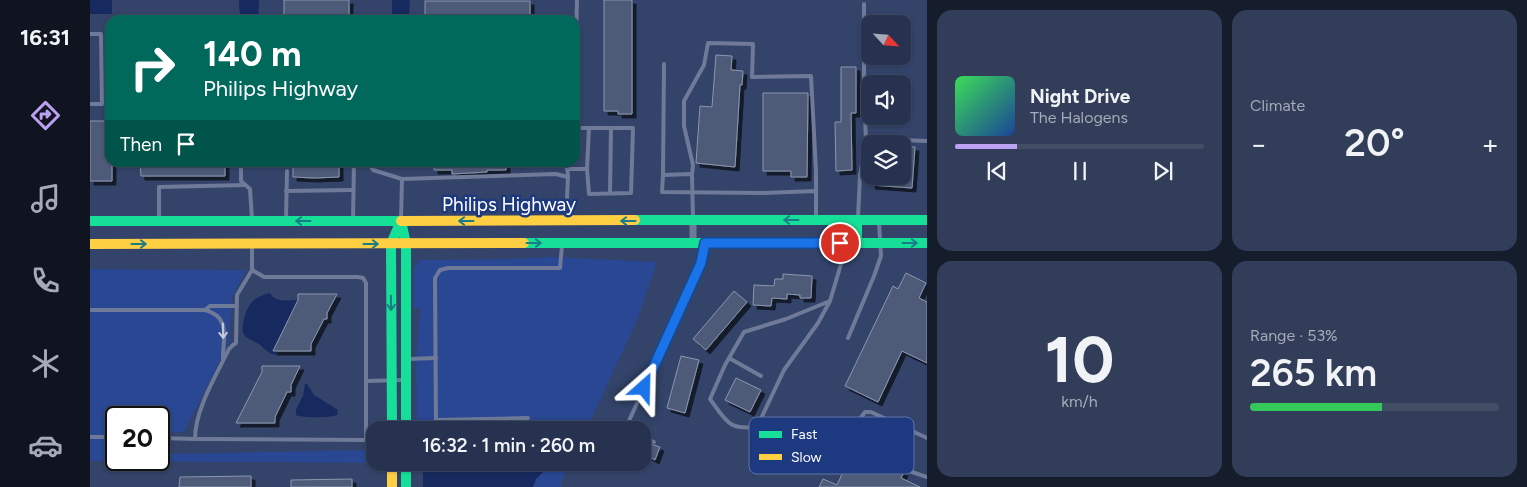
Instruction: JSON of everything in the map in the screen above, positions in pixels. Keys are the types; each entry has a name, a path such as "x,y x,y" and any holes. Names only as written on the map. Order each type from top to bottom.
{"main road":[{"path":"857,220 857,243"},
{"name":"Philips Highway","path":"90,244 252,232 286,221 927,220"},
{"name":"Philips Highway","path":"90,221 158,221 252,232 391,244 927,243"},
{"path":"392,421 391,244 401,221"},
{"path":"401,221 406,244 406,421"},
{"path":"392,471 392,487"},
{"path":"406,471 406,487"}],"street":[{"path":"693,220 693,243"}],"lane":[{"path":"577,0 577,15"},
{"path":"864,4 866,135"},
{"path":"90,34 101,34 102,104 90,104"},
{"path":"693,220 693,165 684,126 684,101 704,65 708,43 753,44 752,77 811,76 816,220"},
{"path":"664,64 662,192 816,191"},
{"path":"580,128 589,128 633,128 631,194 589,194 587,169 589,128"},
{"path":"610,194 611,128"},
{"path":"911,140 927,141"},
{"path":"195,439 195,427 198,416 229,349 236,343 238,295 252,270 250,190 241,181 241,167"},
{"path":"352,221 354,167"},
{"path":"371,167 373,170 402,179 556,174 568,177"},
{"path":"566,221 567,169 587,169"},
{"path":"857,220 861,170"},
{"path":"286,221 287,171"},
{"path":"663,175 692,174"},
{"path":"401,221 402,179"},
{"path":"158,221 159,187 245,185"},
{"path":"286,191 353,190"},
{"path":"848,338 881,256 879,220"},
{"path":"528,418 436,420 435,278 440,270 448,268 560,268 562,243"},
{"path":"629,421 701,263 705,243"},
{"path":"762,417 784,370 818,323 830,301 841,264 857,243"},
{"path":"252,270 264,277 363,278 366,283 366,421"},
{"path":"749,428 742,428 726,421 710,399 729,358 744,332 786,319 830,301"},
{"path":"205,310 210,306 237,306"},
{"path":"90,310 205,310 213,312 222,319 224,325 222,363"},
{"path":"406,359 436,358"},
{"path":"729,358 761,376"},
{"path":"367,380 406,380"},
{"path":"861,417 865,412 871,412 882,417"},
{"path":"914,432 927,438"},
{"path":"90,436 105,437"},
{"path":"170,438 366,440"},
{"path":"914,473 927,477"}],"shaded area":[{"path":"90,0 112,0 112,14 90,14"},
{"path":"239,0 259,0 258,15 241,15"},
{"path":"392,0 410,0 409,15 392,15"},
{"path":"552,257 657,262 636,323 590,421 417,421 416,360 420,308 414,308 414,269 419,260"},
{"path":"90,269 246,270 232,298 229,343 184,432 170,433 170,406 105,406 105,461 90,461"},
{"path":"270,293 278,300 298,300 273,350 277,351 276,355 243,333 244,319 252,302 260,296"},
{"path":"305,384 307,384 314,395 338,410 337,415 329,417 304,417 296,415 296,409 303,396"},
{"path":"366,450 366,463 170,462 170,454"},
{"path":"423,471 544,471 536,479 533,487 423,487"},
{"path":"544,471 566,471 561,482 562,487 533,487 536,479"}],"building":[{"path":"284,0 349,0 349,15 284,15"},
{"path":"604,0 632,0 632,114 604,111"},
{"path":"425,1 530,1 530,15 425,15"},
{"path":"716,55 732,56 731,70 743,71 742,85 740,85 735,167 696,163 700,106 712,107"},
{"path":"841,67 856,67 856,113 851,113 852,170 836,171 835,122 841,122"},
{"path":"763,93 808,93 807,177 791,177 791,171 763,171"},
{"path":"90,121 105,121 105,167 112,167 112,181 90,181"},
{"path":"911,147 915,147 912,188 871,185 911,185"},
{"path":"140,167 225,167 225,176 141,176"},
{"path":"293,167 339,167 339,177 293,177"},
{"path":"434,167 506,167 506,170 452,174 452,170 434,170"},
{"path":"906,273 926,283 919,298 927,302 927,363 902,351 878,402 845,386 893,286 898,289"},
{"path":"783,274 812,276 811,298 800,298 800,295 787,294 787,299 772,298 771,306 753,305 754,285 774,286 775,279 783,279"},
{"path":"734,291 747,302 706,350 693,339"},
{"path":"298,294 337,294 327,313 327,319 324,319 311,344 311,351 273,351 298,300"},
{"path":"681,356 699,360 685,413 667,408"},
{"path":"262,366 300,366 291,385 291,392 287,392 275,417 275,423 236,423 262,372"},
{"path":"736,378 761,390 750,412 725,400"},
{"path":"651,444 660,447 655,460 651,458"},
{"path":"842,474 903,474 901,478 920,487 819,487 823,479 837,485"},
{"path":"251,476 251,487 179,487 180,477"},
{"path":"352,479 352,487 291,487 291,480"}],"traffic: fast":[{"path":"635,220 927,220"},
{"path":"857,220 857,243"},
{"path":"90,221 401,221"},
{"path":"401,221 406,244 406,421"},
{"path":"392,421 391,244 401,221"},
{"path":"524,243 927,243"},
{"path":"406,471 406,487"}],"traffic: slow":[{"path":"401,221 635,220"},
{"path":"90,244 524,243"},
{"path":"392,471 392,487"}],"route":[{"path":"644,388 701,263 705,243 840,243"}]}
